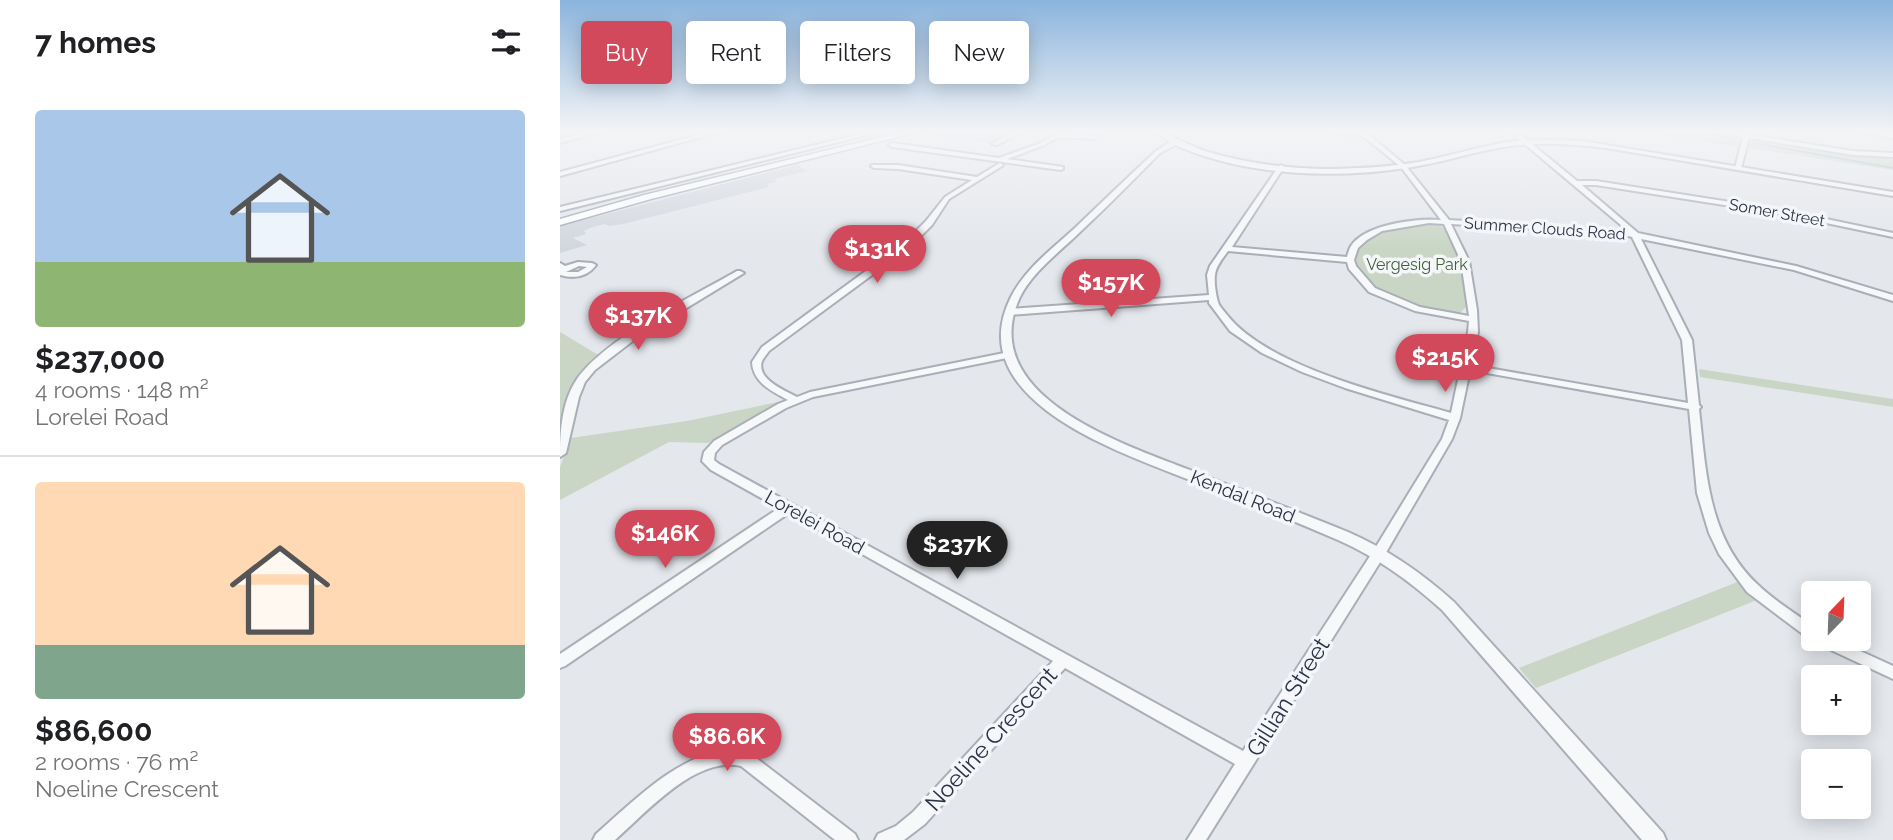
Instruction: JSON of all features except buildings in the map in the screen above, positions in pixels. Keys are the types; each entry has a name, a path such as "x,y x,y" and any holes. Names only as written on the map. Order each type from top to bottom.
{"main road":[{"path":"560,216 745,170"},
{"path":"560,222 762,170"},
{"path":"756,180 757,176 774,170"}],"street":[{"path":"560,209 719,170"},
{"path":"921,170 978,178"},
{"path":"795,400 769,385 758,373 757,362 765,349 907,245 929,223 944,200 989,170"},
{"name":"Kendal Road","path":"1140,170 1025,282 1009,312 1005,339 1009,355 1032,392 1055,412 1083,430 1379,553 1429,588 1464,622 1656,840"},
{"path":"1279,170 1212,274 1212,297 1218,313 1230,328 1272,356 1351,386 1455,418"},
{"name":"Gillian Street","path":"1196,840 1379,553 1447,439 1455,418 1467,367 1473,319 1467,270 1446,221 1406,170"},
{"path":"1561,170 1635,234 1687,340 1707,514 1725,554 1752,588 1801,625"},
{"path":"1751,170 1893,194"},
{"name":"Somer Street","path":"1576,183 1596,183 1788,213 1893,235"},
{"name":"Summer Clouds Road","path":"1350,260 1358,243 1380,229 1402,224 1446,221 1635,234 1804,270 1893,298"},
{"path":"1226,249 1350,260 1362,282 1387,298 1419,309 1473,319"},
{"path":"587,263 592,267 582,273 562,270 587,263"},
{"path":"560,453 578,387 594,365 620,346 740,273"},
{"path":"1009,312 1212,297"},
{"name":"Lorelei Road","path":"1009,355 818,393 795,400 718,443 708,456 715,467 1247,762"},
{"path":"1467,367 1696,407"},
{"path":"560,662 788,508"},
{"path":"1846,651 1893,673"},
{"name":"Noeline Crescent","path":"884,840 902,832 919,818 1063,660"},
{"path":"603,840 691,766 710,757 730,754 745,759 849,840"}],"shaded area":[{"path":"777,170 807,171 775,179 777,182 767,184 769,187 623,224 604,224 590,228 584,231 586,234 573,238 587,245 560,253 560,226"}],"green space":[{"name":"Vergesig Park","path":"1433,223 1445,228 1461,265 1466,307 1460,313 1430,310 1394,297 1365,277 1357,265 1357,251 1381,232 1412,224"},
{"path":"560,332 600,356 576,381 560,429"},
{"path":"1699,369 1893,399 1893,407 1700,377"},
{"path":"778,402 708,443 669,442 560,500 560,467 571,438 687,421"},
{"path":"1740,581 1757,600 1536,688 1519,668"}]}
